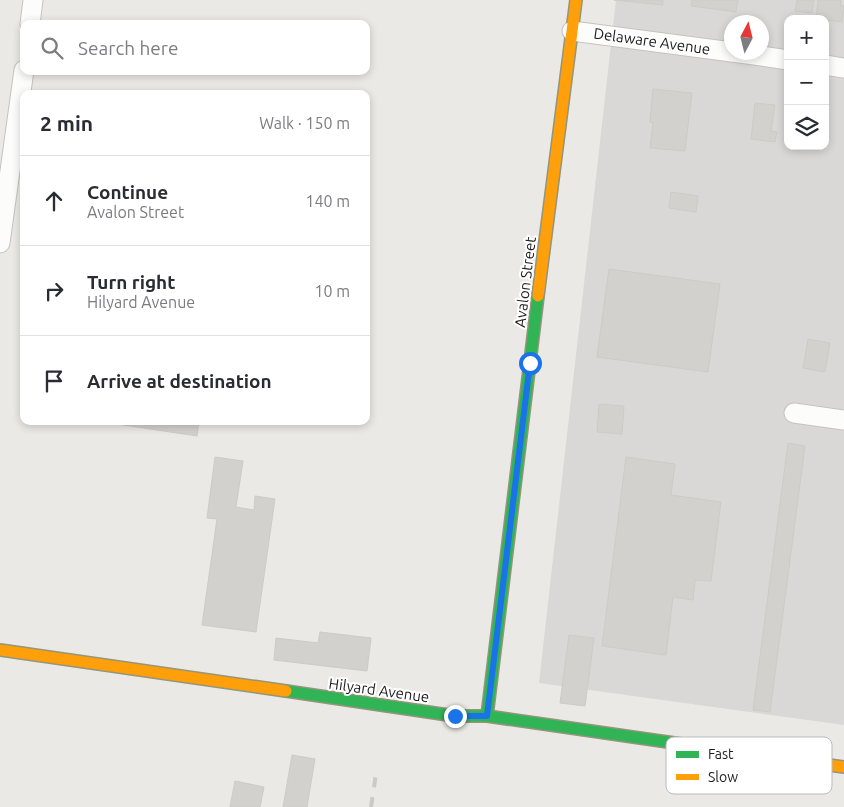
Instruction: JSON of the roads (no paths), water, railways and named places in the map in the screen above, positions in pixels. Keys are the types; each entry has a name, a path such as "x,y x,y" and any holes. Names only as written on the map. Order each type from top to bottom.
{"main road":[{"name":"Avalon Street","path":"487,716 576,0"},
{"name":"Hilyard Avenue","path":"0,650 455,716 487,716 666,742"}],"street":[{"path":"30,20 33,0"},
{"name":"Delaware Avenue","path":"572,31 724,51"},
{"name":"Delaware Avenue","path":"769,57 784,59"},
{"path":"829,66 844,68"},
{"path":"21,90 23,75"},
{"path":"0,243 20,99"},
{"path":"794,413 844,420"}],"railway":[{"path":"371,807 376,774"}]}
